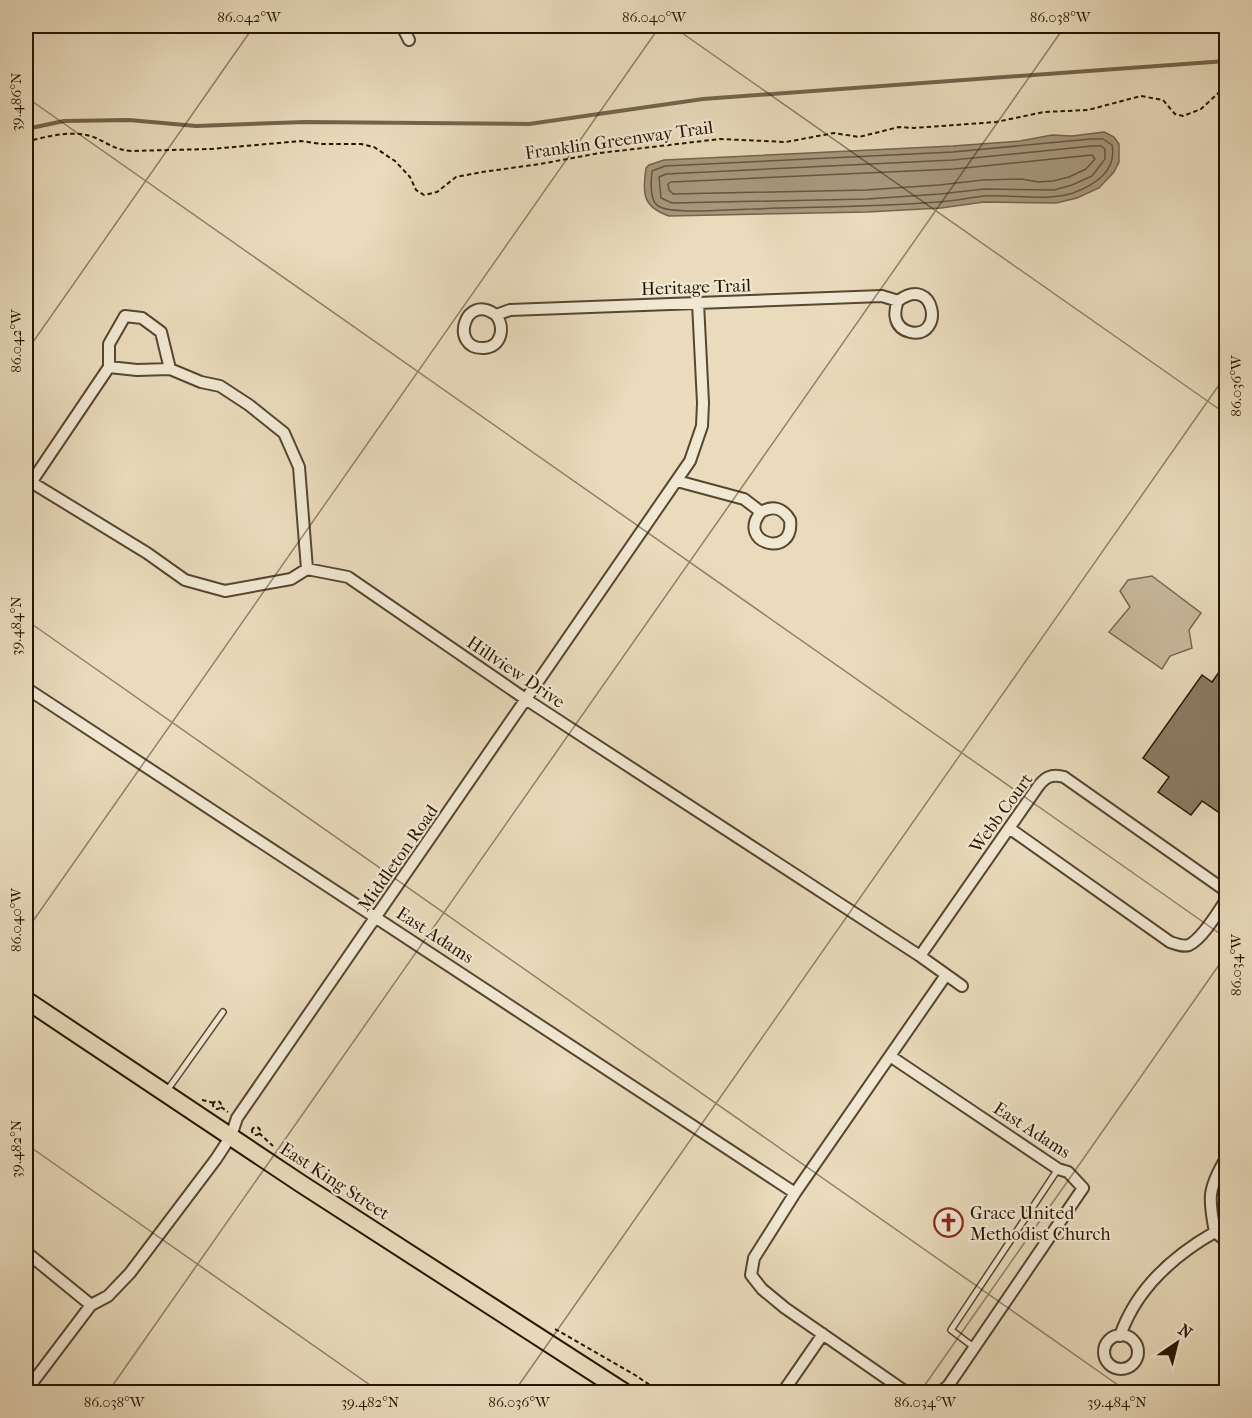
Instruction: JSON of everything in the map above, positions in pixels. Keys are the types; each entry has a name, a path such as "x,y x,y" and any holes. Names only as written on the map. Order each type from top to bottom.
{"main road":[{"name":"East King Street","path":"26,1000 300,1183 624,1392"}],"street":[{"path":"402,26 409,40"},
{"name":"Heritage Trail","path":"496,315 510,310 882,296 898,301"},
{"name":"Middleton Road","path":"26,1391 90,1305 108,1296 130,1273 204,1175 231,1136 237,1118 690,461 702,426 698,303"},
{"path":"109,367 137,370 170,369 201,382 220,386 249,405 284,433 299,467 307,569 291,579 225,591 185,580 147,553 28,486 109,367 109,344 126,316 142,318 161,332 170,369"},
{"path":"677,481 744,499 761,512"},
{"name":"Hillview Drive","path":"307,569 348,577 527,700 920,956 962,986"},
{"name":"East Adams","path":"26,688 795,1193"},
{"name":"Webb Court","path":"920,956 1042,781 1052,775 1064,777 1227,891"},
{"path":"1009,828 1170,942 1179,945 1188,946 1197,939 1227,900"},
{"path":"906,1392 762,1289 751,1275 754,1258 795,1193 946,975"},
{"name":"East Adams","path":"890,1056 1058,1169 1068,1172 1083,1188 975,1348 948,1386 940,1392"},
{"path":"1227,1158 1212,1181 1209,1204 1215,1232 1227,1241"},
{"path":"1120,1336 1126,1319 1142,1293 1166,1266 1215,1232"},
{"path":"26,1252 90,1305"},
{"path":"783,1392 823,1334"}],"lane":[{"path":"165,1093 223,1012"},
{"path":"975,1348 951,1330 1058,1169"}],"path":[{"name":"Franklin Greenway Trail","path":"26,142 64,134 85,135 120,150 131,151 211,149 301,141 321,144 360,144 374,147 395,161 410,177 416,190 424,195 437,192 456,177 482,172 540,165 579,156 720,139 786,142 834,133 859,137 899,128 996,122 1044,112 1088,110 1141,96 1163,100 1175,114 1184,116 1201,109 1227,86"}],"shaded area":[{"path":"1152,576 1201,613 1189,630 1192,648 1170,656 1162,669 1109,632 1130,607 1120,591 1128,580"}],"water":[{"path":"1104,132 1114,137 1119,144 1119,162 1114,172 1099,188 1077,198 1056,203 984,202 941,208 867,212 669,216 649,204 644,185 646,168 664,160 953,146 1020,141 1052,135 1072,136"}],"building":[{"path":"1227,661 1227,818 1202,801 1191,815 1158,792 1169,777 1143,758 1202,675 1212,682"}],"waterway":[{"path":"26,129 64,121 129,120 196,126 305,122 529,124 703,99 1226,61"}],"place":[{"name":"Grace United Methodist Church","path":"949,1223"}]}
